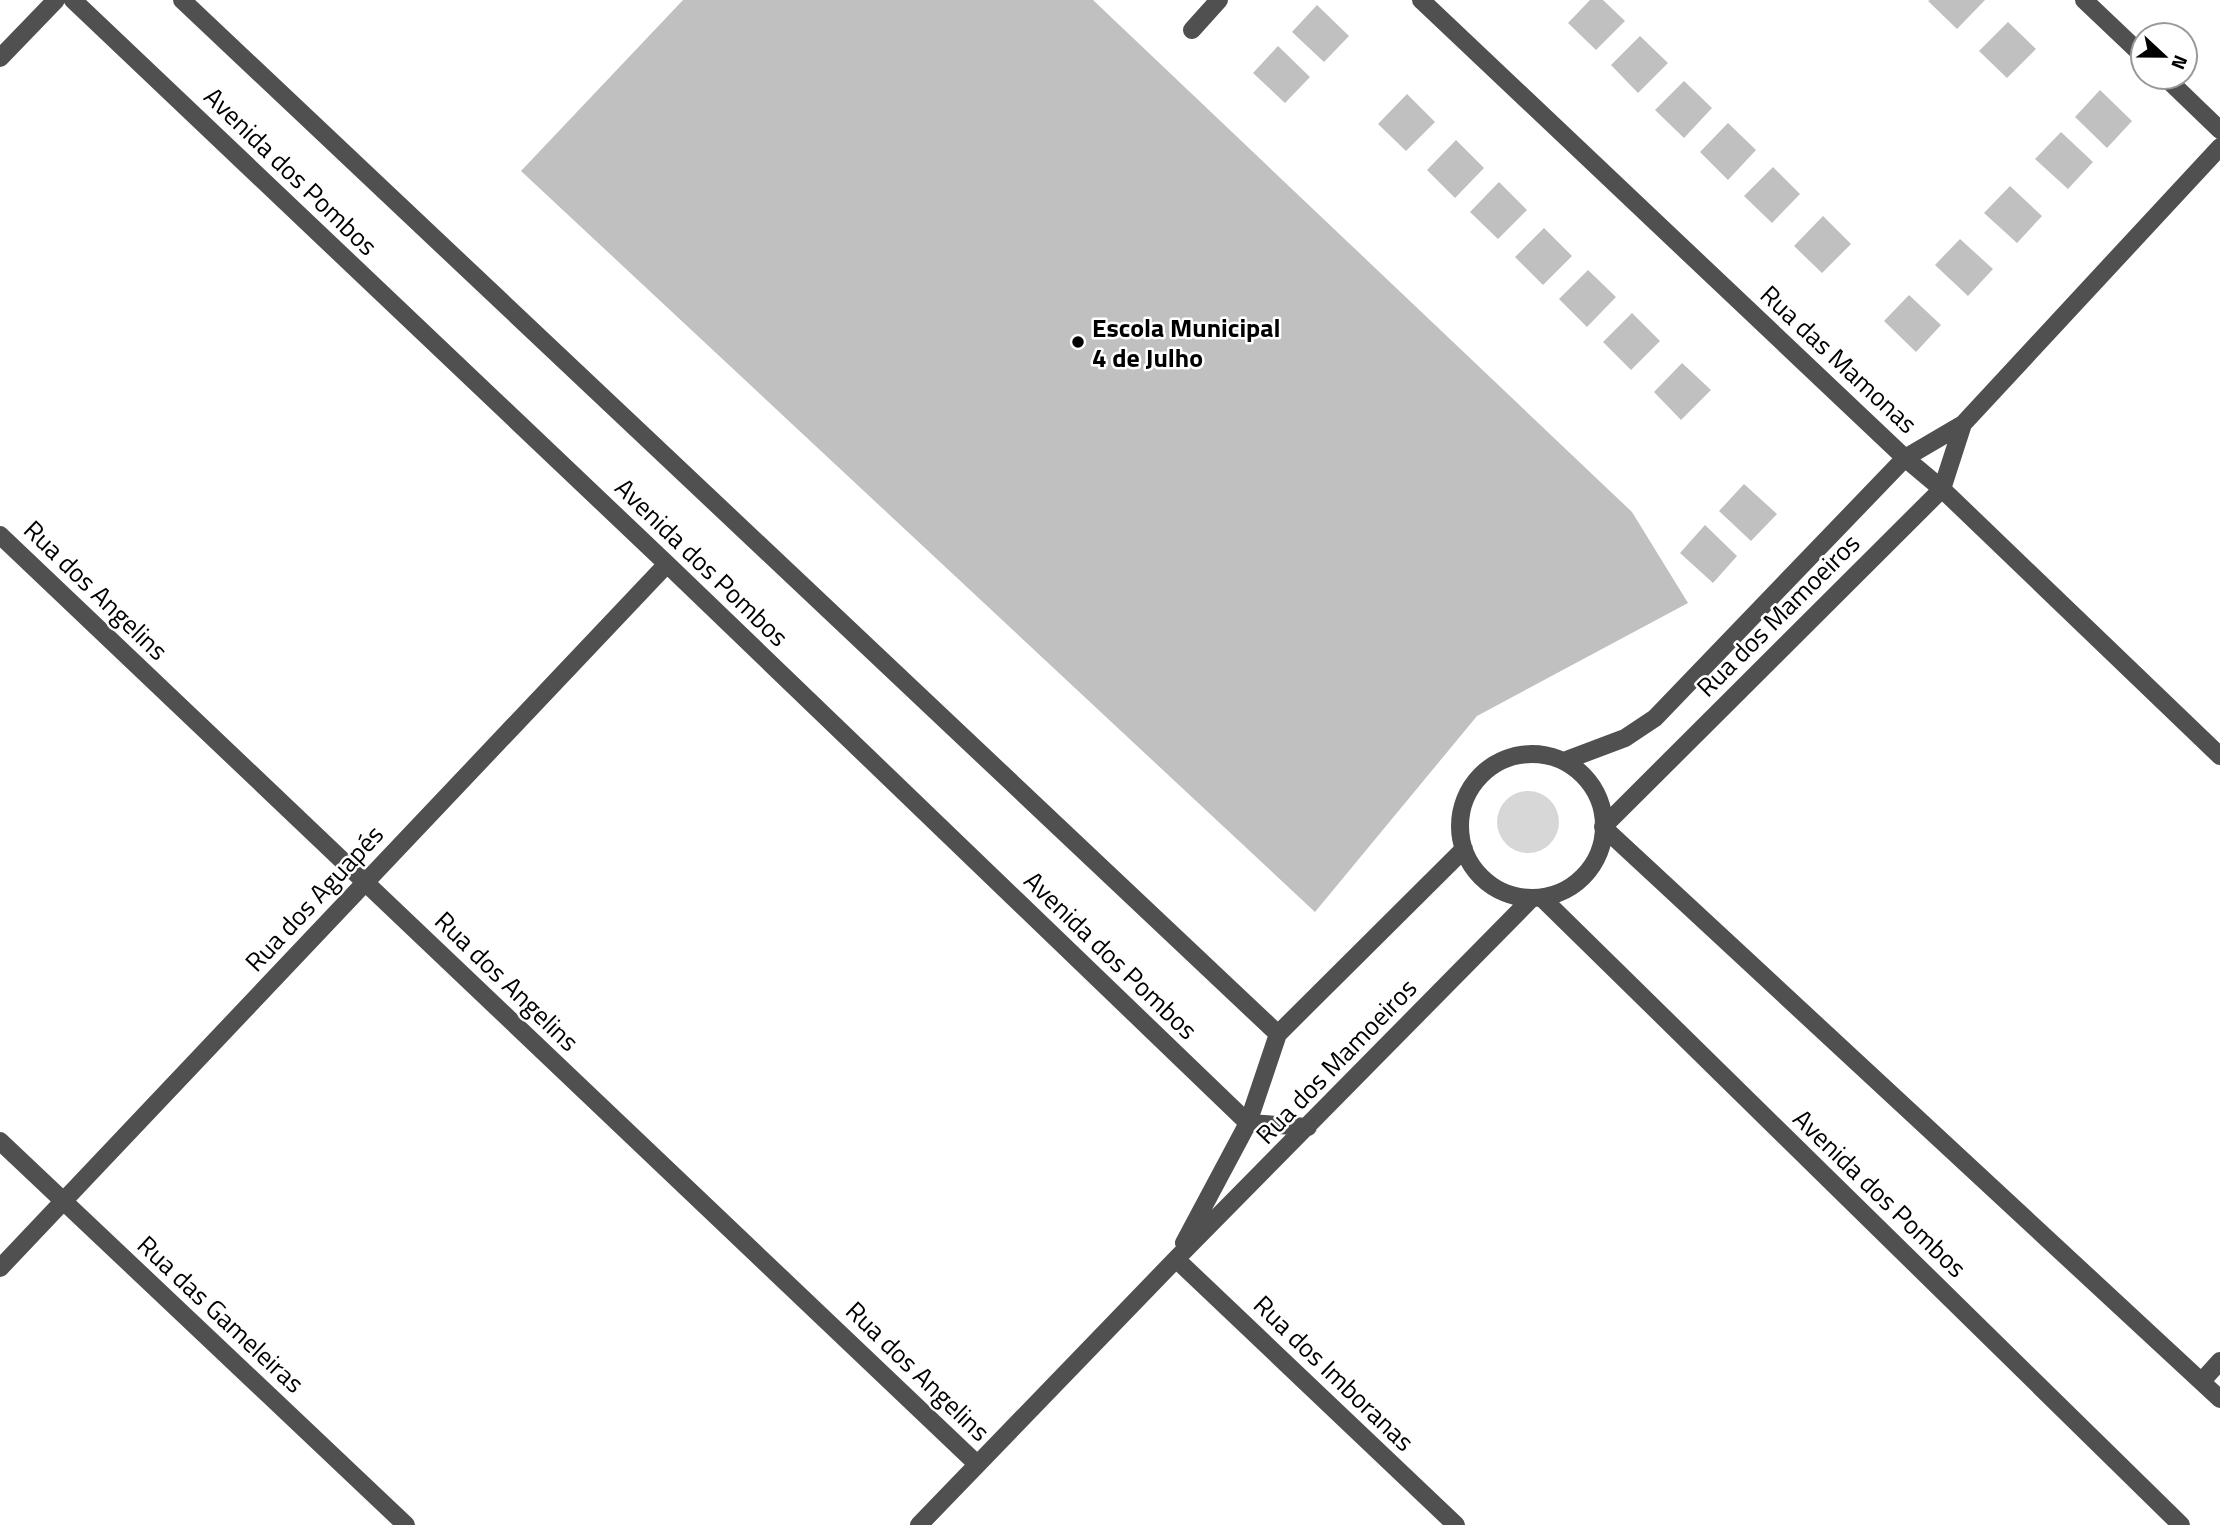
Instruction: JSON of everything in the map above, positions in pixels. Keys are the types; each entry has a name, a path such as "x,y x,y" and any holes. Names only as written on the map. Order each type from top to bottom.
{"street":[{"path":"0,58 56,0"},
{"name":"Avenida dos Pombos","path":"73,0 667,564 1248,1123"},
{"name":"Avenida dos Pombos","path":"182,0 1278,1034"},
{"path":"1192,30 1219,0"},
{"name":"Rua das Mamonas","path":"1421,0 1905,458 1942,489 2220,756"},
{"path":"2084,0 2129,43"},
{"path":"2180,91 2220,130"},
{"name":"Rua dos Mamoeiros","path":"1564,761 1625,738 1655,718 1905,458 1963,424 2220,147"},
{"name":"Rua dos Mamoeiros","path":"1603,827 1942,489 1963,424"},
{"name":"Rua dos Angelins","path":"0,535 977,1464"},
{"name":"Rua dos Aguapés","path":"0,1268 667,564"},
{"path":"1542,754 1564,761 1583,774 1596,792 1604,814 1603,827 1603,838 1596,859 1582,878 1564,891 1537,898 1520,898 1499,891 1480,878 1467,859 1460,838 1460,815 1468,794 1480,775 1498,762 1519,755 1542,754"},
{"path":"1603,827 2220,1399"},
{"name":"Rua dos Mamoeiros","path":"1176,1259 1248,1123 1278,1034 1464,849"},
{"name":"Avenida dos Pombos","path":"1537,898 2181,1525"},
{"name":"Rua dos Mamoeiros","path":"919,1525 1176,1259 1537,898"},
{"path":"1248,1123 1308,1127"},
{"name":"Rua das Gameleiras","path":"0,1142 405,1525"},
{"name":"Rua dos Imboranas","path":"1176,1259 1456,1525"},
{"path":"2202,1381 2220,1361"}],"shaded area":[{"path":"1522,791 1534,791 1550,800 1557,810 1557,834 1550,844 1534,853 1522,853 1511,848 1502,839 1497,828 1497,816 1502,805 1511,796"}],"building":[{"name":"Escola Municipal 4 de Julho","path":"683,0 1093,0 1632,512 1688,603 1477,716 1315,912 521,171"},
{"path":"1590,0 1603,0 1625,21 1596,50 1568,23"},
{"path":"1985,0 1957,29 1928,1"},
{"path":"1317,5 1349,36 1324,62 1292,32"},
{"path":"2008,22 2036,49 2007,78 1979,51"},
{"path":"1640,36 1668,63 1638,93 1611,65"},
{"path":"1278,46 1310,77 1285,103 1253,73"},
{"path":"1684,81 1712,108 1684,138 1655,110"},
{"path":"2100,90 2132,121 2107,148 2075,117"},
{"path":"1407,94 1435,122 1406,151 1378,124"},
{"path":"1728,123 1756,150 1728,180 1700,152"},
{"path":"2061,132 2093,162 2068,189 2035,159"},
{"path":"1456,140 1484,168 1455,198 1427,170"},
{"path":"1773,167 1800,194 1772,223 1744,196"},
{"path":"1499,182 1527,210 1498,239 1470,212"},
{"path":"2010,186 2042,216 2017,243 1984,213"},
{"path":"1823,216 1851,244 1822,273 1794,246"},
{"path":"1544,228 1572,256 1543,285 1515,257"},
{"path":"1960,239 1993,269 1968,296 1935,265"},
{"path":"1588,270 1616,297 1587,327 1559,299"},
{"path":"1909,295 1941,325 1916,352 1884,321"},
{"path":"1632,313 1660,341 1631,370 1603,342"},
{"path":"1682,363 1711,390 1681,420 1654,392"},
{"path":"1744,484 1777,514 1751,541 1719,511"},
{"path":"1705,525 1737,556 1713,583 1680,553"}],"place":[{"name":"Escola Municipal 4 de Julho","path":"1078,342"}]}
